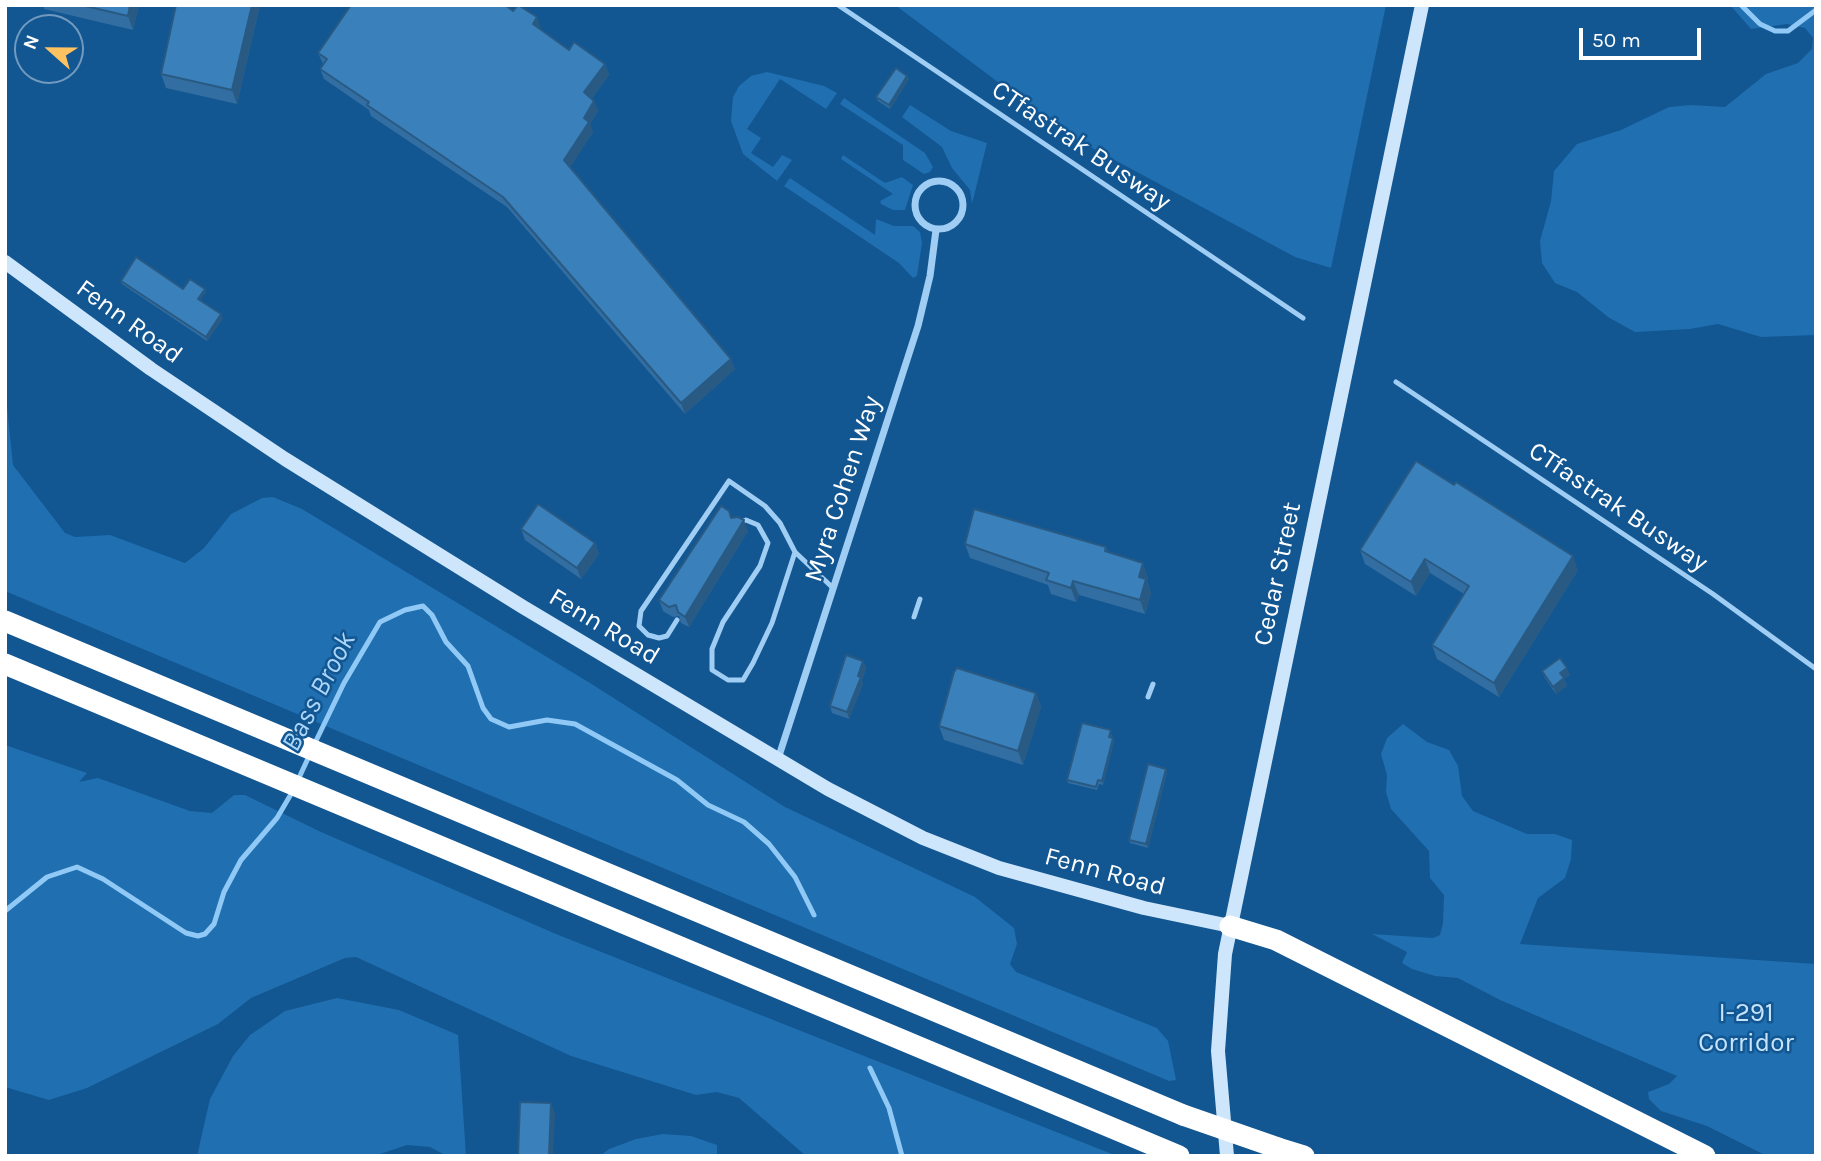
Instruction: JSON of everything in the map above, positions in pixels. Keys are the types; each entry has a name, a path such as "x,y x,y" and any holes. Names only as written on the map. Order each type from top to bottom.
{"highway":[{"path":"5,621 1183,1115 1304,1156"},
{"path":"5,664 1179,1156"},
{"path":"1230,926 1276,940 1704,1156"}],"main road":[{"name":"Cedar Street","path":"1227,1156 1218,1051 1222,981 1230,926 1422,5"},
{"name":"Fenn Road","path":"5,262 145,365 285,459 523,607 811,780 900,827 979,861 1096,896 1230,926"}],"street":[{"path":"941,181 959,193 963,208 951,226 936,230 917,218 915,203 920,189 941,181"},
{"name":"Myra Cohen Way","path":"778,759 918,326 936,230"}],"lane":[{"name":"CTfastrak Busway","path":"838,5 1303,318"},
{"name":"CTfastrak Busway","path":"1396,382 1703,588 1816,669"},
{"path":"677,620 667,636 659,638 648,635 639,626 641,611 729,481 765,506 780,523 795,552 833,588"},
{"path":"737,524 746,520 758,525 768,542 760,566 723,622 712,649 712,670 728,680 743,680 753,663 772,623 795,552"},
{"path":"914,617 920,598"},
{"path":"1148,697 1153,684"}],"green space":[{"path":"895,5 1386,5 1331,268 1295,257 1070,136"},
{"path":"1730,5 1816,5 1816,335 1761,337 1718,324 1690,329 1635,332 1608,317 1577,292 1555,283 1542,263 1540,241 1551,201 1554,171 1577,144 1621,130 1669,107 1725,107 1766,74 1798,63 1812,49 1813,38 1805,28 1787,24 1751,29"},
{"path":"767,72 824,86 837,93 826,109 780,79 747,129 761,138 751,153 773,167 782,155 792,160 777,181 743,154 731,121 733,97 739,86 751,76"},
{"path":"844,98 925,153 933,167 930,172 924,174 903,160 903,145 840,104"},
{"path":"910,105 951,131 987,143 972,204 970,190 952,168 942,147 902,117"},
{"path":"843,155 885,183 902,177 913,185 905,210 893,210 881,204 880,201 893,194 841,159"},
{"path":"790,178 875,235 876,219 894,226 913,226 920,232 922,243 917,276 913,278 899,263 784,186"},
{"path":"5,387 13,465 65,533 75,537 110,535 185,563 204,548 231,514 262,498 273,497 302,509 590,683 785,807 975,897 1014,928 1017,944 1010,964 1016,972 1157,1028 1168,1041 1176,1080 1169,1081 5,591"},
{"name":"I-291 Corridor","path":"1403,724 1427,742 1449,750 1458,766 1462,796 1473,811 1527,834 1555,834 1572,840 1571,859 1565,878 1538,898 1520,944 1816,964 1816,1156 1767,1156 1707,1126 1661,1111 1649,1099 1648,1092 1669,1084 1677,1076 1500,1000 1458,978 1435,976 1412,969 1402,963 1407,952 1372,934 1433,938 1440,935 1443,923 1444,895 1430,878 1429,851 1391,809 1386,792 1387,775 1381,754 1387,738"},
{"path":"5,745 87,773 79,782 98,778 190,811 212,813 234,795 245,795 321,832 556,934 1117,1156 806,1156 739,1098 717,1092 696,1095 571,1056 356,957 345,958 251,998 218,1024 87,1088 49,1100 5,1087"},
{"path":"337,998 399,1010 458,1035 466,1156 447,1156 430,1147 407,1145 374,1156 197,1156 210,1099 233,1056 250,1035 285,1011"},
{"path":"663,1134 691,1136 717,1145 717,1156 600,1156 609,1149 636,1139"}],"building":[{"path":"81,5 130,5 128,16"},
{"path":"176,5 252,5 232,90 161,74"},
{"path":"351,5 505,5 513,11 518,5 537,17 533,24 569,50 574,42 605,64 584,92 594,101 584,118 589,122 564,160 731,359 681,403 503,197 367,105 369,102 320,69 327,59 318,53"},
{"path":"896,68 907,76 889,105 876,97"},
{"path":"136,257 183,289 190,279 205,289 198,299 221,314 206,337 121,281"},
{"path":"1416,461 1454,485 1456,482 1573,556 1494,683 1432,645 1469,586 1425,559 1411,582 1360,550"},
{"path":"538,504 595,543 577,568 521,529"},
{"path":"721,506 729,511 731,518 744,520 685,617 678,612 676,605 669,607 659,600"},
{"path":"974,509 1106,547 1105,551 1143,563 1139,577 1146,579 1140,600 1073,581 1071,588 1046,580 1049,573 965,544"},
{"path":"846,655 863,661 858,676 861,677 847,712 830,706"},
{"path":"1560,658 1567,668 1560,673 1564,678 1553,687 1542,671"},
{"path":"957,668 1036,693 1018,751 939,726"},
{"path":"1082,723 1111,730 1109,737 1113,738 1102,781 1098,780 1096,787 1067,780"},
{"path":"1148,764 1166,769 1146,844 1129,840"},
{"path":"520,1102 551,1103 549,1156 518,1156"}],"waterway":[{"path":"1741,5 1760,24 1775,31 1788,31 1816,10"},
{"name":"Bass Brook","path":"314,745 344,683 380,622 405,610 423,606 432,615 446,642 468,666 483,708 491,719 509,727 547,720 575,724 677,780 708,805 744,822 769,844 795,877 814,915"},
{"name":"Bass Brook","path":"298,780 310,754"},
{"name":"Bass Brook","path":"5,911 47,877 77,867 103,879 186,933 198,936 205,934 214,924 224,892 241,860 277,818 294,789"},
{"name":"Bass Brook","path":"870,1068 889,1108 902,1156"}]}
